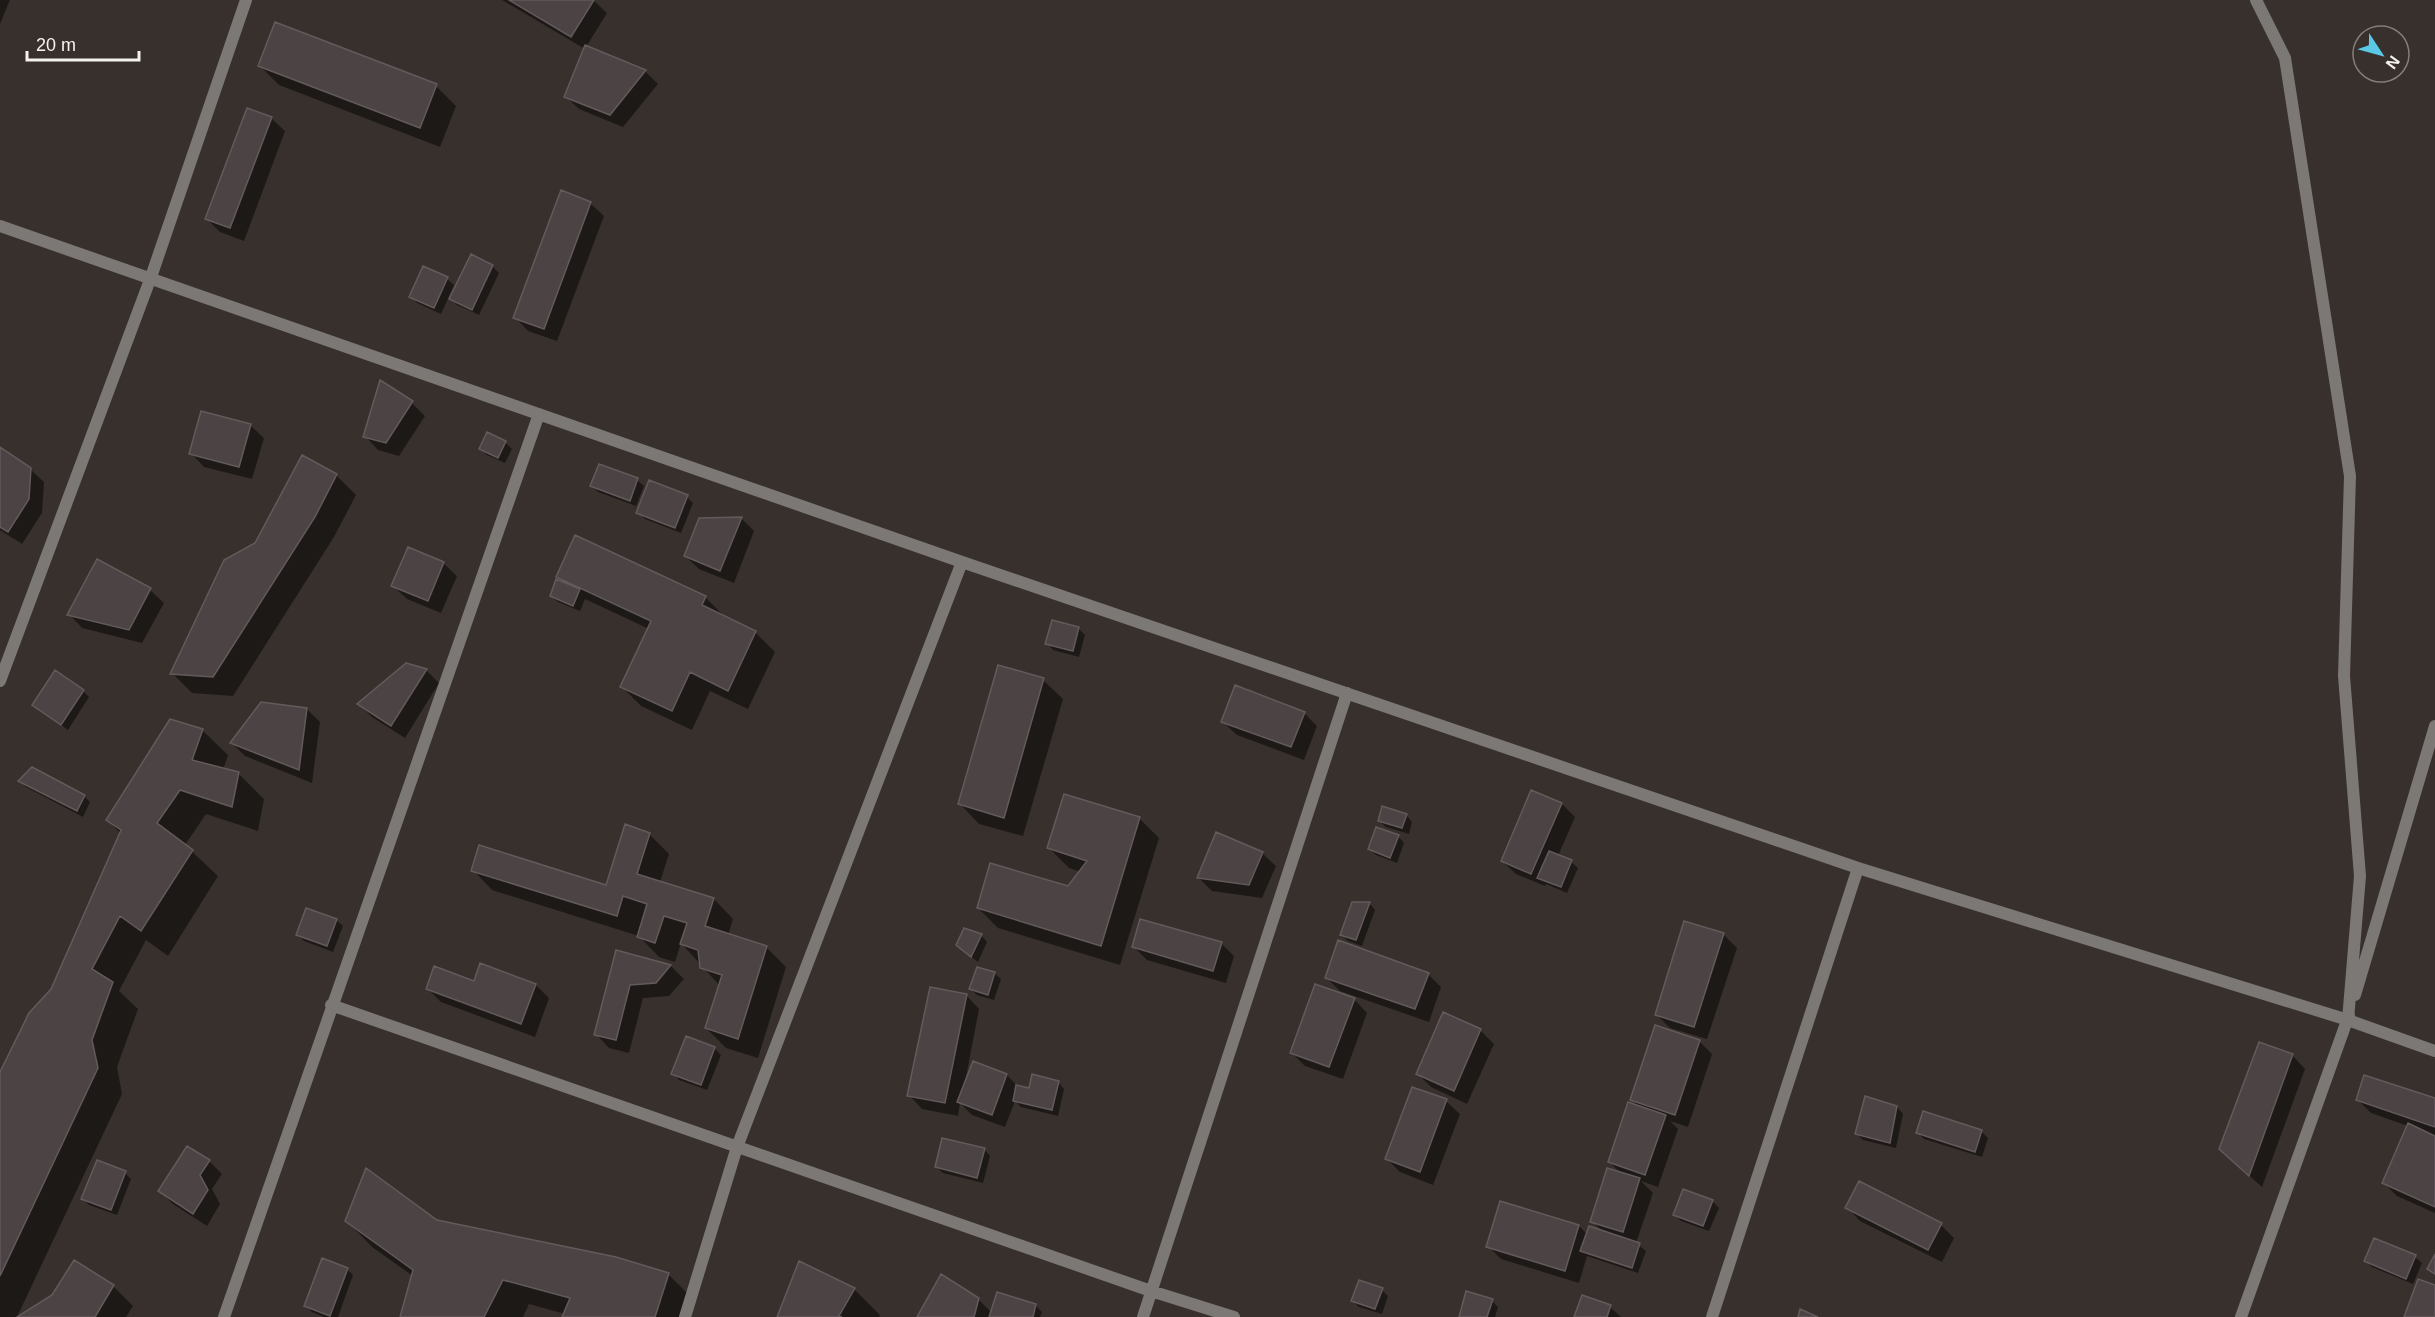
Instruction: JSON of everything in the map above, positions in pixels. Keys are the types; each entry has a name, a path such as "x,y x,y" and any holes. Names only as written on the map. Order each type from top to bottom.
{"street":[{"path":"0,681 151,277 246,0"},
{"path":"2256,0 2285,58 2350,476 2344,676 2360,876 2348,1020"},
{"path":"0,226 962,562 1858,868 2348,1020 2435,1051"},
{"path":"224,1317 539,414"},
{"path":"685,1317 737,1147 962,562"},
{"path":"1143,1317 1347,693"},
{"path":"2241,1317 2348,1020 2435,726"},
{"path":"1712,1317 1858,868"},
{"path":"331,1005 1151,1291 1234,1317"}],"building":[{"path":"509,0 594,0 571,37"},
{"path":"275,22 437,84 420,128 258,66"},
{"path":"585,45 646,70 610,115 564,97"},
{"path":"247,108 272,117 230,228 205,219"},
{"path":"561,190 591,202 544,329 513,318"},
{"path":"471,254 493,265 472,310 449,299"},
{"path":"423,266 448,277 434,308 409,297"},
{"path":"380,380 413,401 386,443 363,437"},
{"path":"201,411 251,424 239,467 189,454"},
{"path":"487,432 506,441 498,458 479,449"},
{"path":"0,447 31,468 29,499 8,532 0,527"},
{"path":"302,455 337,474 315,517 213,677 170,674 224,560 255,543"},
{"path":"599,464 638,478 630,501 590,486"},
{"path":"649,480 688,495 675,528 636,513"},
{"path":"742,517 720,571 684,556 699,518"},
{"path":"575,535 706,596 702,605 756,631 728,691 690,672 672,711 620,687 651,621 556,577"},
{"path":"408,547 444,562 428,601 391,586"},
{"path":"97,559 151,588 129,630 67,615"},
{"path":"556,579 580,589 573,606 550,596"},
{"path":"1052,620 1079,627 1073,651 1045,644"},
{"path":"406,663 427,669 391,726 357,704"},
{"path":"998,665 1044,678 1004,818 958,804"},
{"path":"55,670 84,690 61,725 32,705"},
{"path":"1235,685 1305,712 1291,747 1221,722"},
{"path":"261,702 307,708 299,770 230,743"},
{"path":"170,719 203,729 192,760 239,772 232,807 180,790 157,823 193,850 141,931 120,916 92,969 113,982 92,1040 98,1068 0,1276 0,1072 29,1013 51,989 121,830 106,820"},
{"path":"32,767 85,795 77,811 18,781"},
{"path":"1531,790 1562,803 1531,874 1501,861"},
{"path":"1064,794 1140,817 1101,946 977,908 990,863 1068,886 1087,861 1047,848"},
{"path":"1382,806 1407,814 1402,828 1378,821"},
{"path":"625,824 650,833 637,874 714,898 705,926 767,946 738,1039 705,1028 722,975 700,968 698,950 680,944 687,923 664,916 655,943 637,937 647,904 623,896 617,916 471,871 479,845 606,885"},
{"path":"1376,827 1399,835 1390,858 1368,849"},
{"path":"1216,832 1263,852 1249,885 1197,878"},
{"path":"1549,851 1572,860 1561,887 1537,878"},
{"path":"1352,902 1370,902 1356,940 1340,935"},
{"path":"306,908 337,919 327,946 296,935"},
{"path":"1140,919 1222,942 1213,971 1132,947"},
{"path":"1684,921 1724,933 1694,1027 1655,1015"},
{"path":"964,928 982,934 971,957 956,945"},
{"path":"1338,940 1429,973 1415,1009 1325,978"},
{"path":"616,950 671,965 656,983 630,985 616,1040 594,1035"},
{"path":"480,963 536,984 521,1024 426,989 434,966 474,981"},
{"path":"977,967 995,972 988,995 969,989"},
{"path":"1315,984 1355,998 1329,1067 1290,1053"},
{"path":"930,987 967,994 945,1103 907,1096"},
{"path":"1443,1012 1481,1029 1454,1091 1416,1074"},
{"path":"1655,1025 1700,1040 1675,1115 1630,1100"},
{"path":"686,1036 715,1047 701,1085 671,1074"},
{"path":"2259,1042 2293,1054 2249,1176 2219,1149"},
{"path":"973,1061 1007,1074 992,1115 957,1102"},
{"path":"1032,1074 1059,1081 1052,1110 1013,1101 1016,1085 1029,1088"},
{"path":"2364,1075 2435,1098 2435,1127 2356,1100"},
{"path":"1412,1087 1447,1099 1420,1172 1385,1159"},
{"path":"1865,1096 1897,1106 1890,1143 1855,1134"},
{"path":"1628,1102 1666,1115 1645,1175 1608,1162"},
{"path":"1923,1111 1982,1130 1975,1152 1916,1133"},
{"path":"2408,1123 2435,1136 2435,1207 2382,1183"},
{"path":"942,1138 985,1148 977,1178 935,1167"},
{"path":"187,1146 210,1160 200,1175 208,1190 193,1214 158,1191"},
{"path":"97,1160 126,1171 111,1210 81,1199"},
{"path":"366,1168 437,1220 616,1257 669,1273 655,1317 562,1317 570,1298 503,1280 484,1317 400,1317 413,1270 345,1221"},
{"path":"1607,1168 1640,1178 1623,1232 1590,1222"},
{"path":"1859,1181 1942,1223 1928,1250 1845,1208"},
{"path":"1683,1189 1713,1200 1703,1226 1673,1215"},
{"path":"1500,1201 1579,1225 1565,1271 1486,1247"},
{"path":"1589,1226 1640,1243 1632,1268 1580,1251"},
{"path":"2374,1238 2416,1255 2406,1279 2364,1261"},
{"path":"2435,1254 2435,1274 2427,1269"},
{"path":"322,1258 348,1268 330,1316 304,1306"},
{"path":"74,1260 114,1285 95,1317 17,1317 52,1295"},
{"path":"799,1261 855,1288 839,1316 842,1317 777,1317"},
{"path":"941,1274 979,1298 974,1317 917,1317"},
{"path":"2418,1279 2435,1285 2435,1317 2404,1317"},
{"path":"1359,1280 1383,1288 1375,1309 1351,1301"},
{"path":"1466,1291 1493,1299 1487,1317 1459,1317"},
{"path":"997,1292 1036,1304 1033,1317 989,1317"},
{"path":"1582,1295 1611,1305 1607,1317 1574,1317"},
{"path":"1800,1309 1818,1317 1798,1317"}]}
